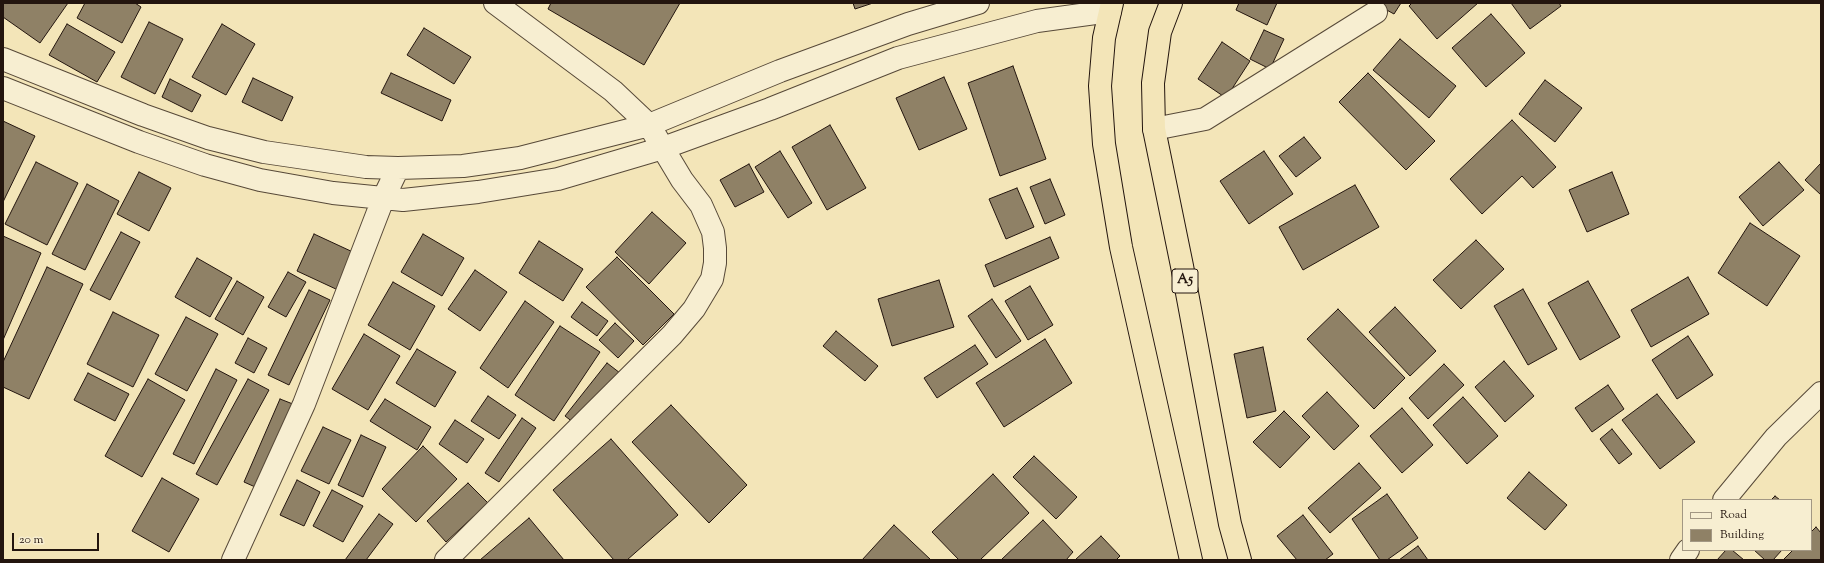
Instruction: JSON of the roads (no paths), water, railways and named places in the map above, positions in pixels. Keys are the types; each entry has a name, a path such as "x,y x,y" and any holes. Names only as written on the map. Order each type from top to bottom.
{"highway":[{"name":"A5","path":"1171,3 1160,32 1153,83 1154,129 1182,266 1230,524 1240,560"},
{"path":"1111,7 1104,38 1100,86 1104,144 1121,247 1191,560"}],"street":[{"path":"446,560 672,335 694,309 712,279 715,248 713,232 701,205 682,180 648,125 613,91 495,3"},
{"path":"3,59 142,115 208,138 264,152 352,165 398,168 463,166 520,158 648,125 780,71 908,24 978,3"},
{"path":"3,88 139,142 205,164 260,180 333,193 403,200 478,192 558,179 663,148 770,109 898,58 1037,21 1111,7"},
{"path":"1154,129 1205,119 1376,12"},
{"path":"233,560 304,404 383,199 398,168"},
{"path":"1725,499 1776,437 1821,393"},
{"path":"1681,560 1687,551"}]}
